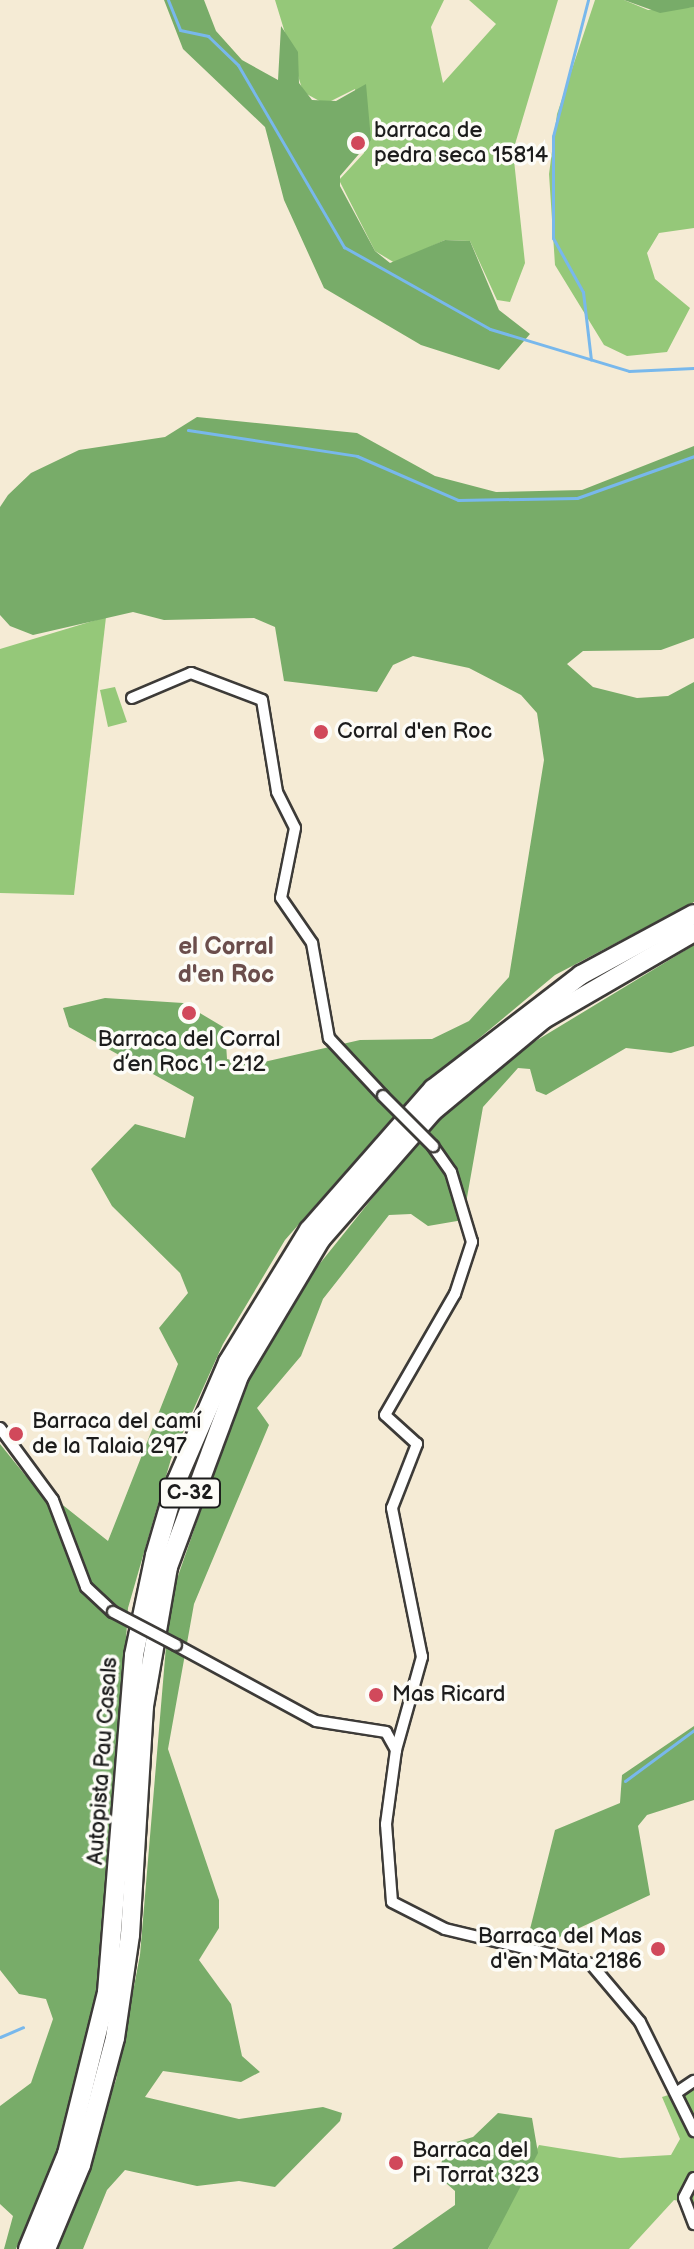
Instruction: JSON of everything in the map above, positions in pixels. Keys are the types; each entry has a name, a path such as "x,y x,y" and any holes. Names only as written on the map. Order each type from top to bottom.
{"highway":[{"name":"Autopista Pau Casals","path":"28,2249 67,2154 107,1992 132,1668 155,1555 177,1480 228,1362 309,1230 433,1089 581,975 694,914"},
{"name":"Autopista Pau Casals","path":"46,2249 81,2165 115,2038 130,1935 144,1706 168,1567 239,1376 321,1239 433,1111 544,1019 694,932"}],"street":[{"path":"132,698 191,673 262,700 277,792 295,828 281,898 312,943 329,1038 433,1146 451,1172 472,1242 455,1294 385,1415 417,1444 392,1508 422,1657 396,1750 386,1824 392,1902 445,1929 591,1964 640,2022 694,2131"},
{"path":"0,1428 53,1500 86,1587 113,1612 316,1721 386,1732 396,1750"},
{"path":"676,2093 694,2081"},
{"path":"694,2178 684,2198 694,2224"}],"green space":[{"path":"164,0 204,0 216,31 242,60 278,80 281,26 298,52 299,83 312,100 336,101 366,84 371,140 340,176 340,186 375,251 390,263 445,240 470,241 499,310 530,334 499,370 421,345 324,288 284,200 265,127 183,49"},
{"path":"275,0 444,0 431,27 443,83 496,24 469,0 558,0 513,151 525,263 510,302 497,300 470,241 445,240 395,263 375,251 339,180 364,153 355,89 325,104 303,92"},
{"path":"595,0 624,0 648,10 694,7 694,228 659,233 647,253 655,279 690,308 667,352 627,356 604,345 555,265 549,174 557,114"},
{"path":"624,0 694,0 694,7 660,13"},
{"path":"197,417 357,433 435,476 496,492 582,490 694,446 694,638 661,650 583,651 567,664 593,687 637,698 668,696 694,682 694,902 555,975 416,1091 285,1240 223,1344 171,1459 128,1608 108,1929 89,2030 60,2144 16,2249 4,2249 13,2216 0,2204 0,2106 31,2083 53,2019 46,1999 19,1994 0,1970 0,1444 25,1475 108,1541 178,1364 159,1328 188,1293 180,1273 112,1206 91,1169 135,1124 185,1138 194,1097 69,1027 63,1008 105,998 183,1003 225,1028 227,1059 251,1065 360,1040 432,1039 469,1021 509,977 544,760 537,713 521,695 469,668 413,656 393,665 377,692 284,681 275,627 254,618 164,620 133,612 33,635 10,626 0,615 0,507 8,495 31,473 79,450 165,437"},
{"path":"106,617 74,895 0,893 0,649"},
{"path":"115,687 127,722 108,727 100,690"},
{"path":"694,945 694,1046 671,1053 626,1048 546,1095 536,1091 530,1069 518,1068 483,1107 463,1220 428,1226 411,1214 389,1215 323,1299 301,1356 257,1408 269,1425 194,1604 168,1749 219,1900 219,1928 199,1960 231,2004 242,2056 260,2072 241,2082 163,2071 145,2097 239,2119 323,2107 342,2113 340,2121 275,2187 239,2181 197,2186 125,2170 107,2190 83,2249 54,2249 116,2080 140,1955 170,1599 242,1392 297,1292 415,1145 491,1068"},
{"path":"694,1726 694,1800 647,1815 638,1826 650,1895 545,1944 527,1941 555,1830 620,1803 622,1775"},
{"path":"694,2087 694,2204 674,2200 629,2249 488,2249 539,2145 620,2158 671,2155 680,2139 662,2097"},
{"path":"498,2113 532,2118 538,2153 488,2249 392,2249 455,2205 455,2191 438,2176 446,2145 473,2137"}],"waterway":[{"path":"168,0 180,30 208,36 238,65 344,247 490,329 629,371 694,368"},
{"path":"588,0 553,136 553,238 583,292 591,360"},
{"path":"188,430 357,456 458,500 577,498 694,456"},
{"path":"625,1781 694,1730"},
{"path":"0,2037 23,2027"}],"place":[{"name":"barraca de pedra seca 15814","path":"358,143"},
{"name":"Corral d'en Roc","path":"321,732"},
{"name":"Barraca del Corral d’en Roc 1 - 212","path":"189,1013"},
{"name":"Barraca del camí de la Talaia 297","path":"16,1434"},
{"name":"Mas Ricard","path":"376,1695"},
{"name":"Barraca del Mas d'en Mata 2186","path":"658,1949"},
{"name":"Barraca del Pi Torrat 323","path":"396,2163"}],"district":[{"name":"el Corral d'en Roc","path":"226,961"}]}
